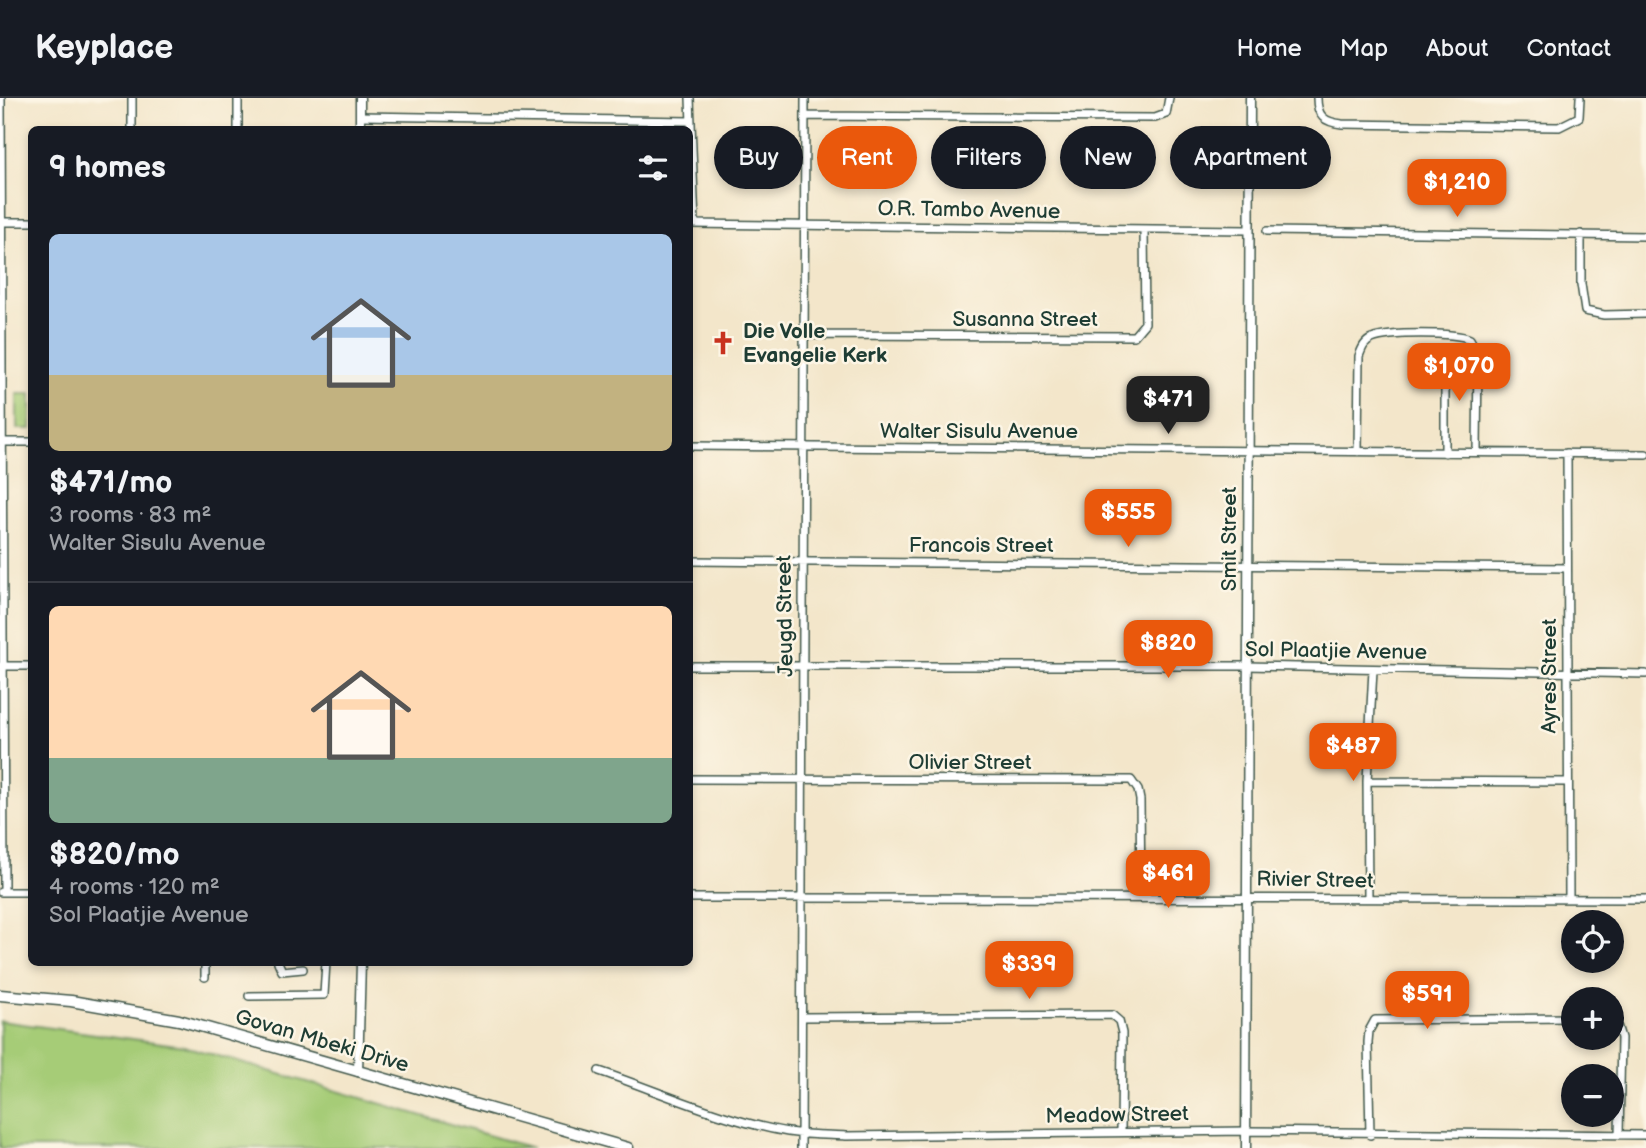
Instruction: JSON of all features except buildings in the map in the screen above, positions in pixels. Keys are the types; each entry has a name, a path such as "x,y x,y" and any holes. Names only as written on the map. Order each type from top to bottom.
{"main road":[{"name":"Govan Mbeki Drive","path":"0,995 71,1001 179,1020 628,1148"}],"street":[{"path":"1,98 2,892 28,892"},
{"path":"132,98 132,126"},
{"path":"238,98 238,126"},
{"path":"360,98 360,126"},
{"path":"690,98 690,126"},
{"name":"Jeugd Street","path":"802,1148 805,98"},
{"path":"805,116 1155,118 1166,114 1169,98"},
{"name":"Smit Street","path":"1246,1148 1250,98"},
{"path":"1317,98 1318,112 1330,123 1559,127 1579,117 1580,98"},
{"path":"360,116 690,121"},
{"path":"3,222 28,222"},
{"name":"O.R. Tambo Avenue","path":"693,224 1249,230"},
{"name":"Susanna Street","path":"805,335 1134,336 1145,323 1144,229"},
{"path":"1267,231 1646,236"},
{"path":"1581,234 1582,306 1591,314 1646,314"},
{"path":"1358,452 1359,356 1368,340 1384,336 1453,335 1470,339 1478,354 1478,452"},
{"path":"1445,354 1445,453"},
{"path":"1,442 28,442"},
{"name":"Walter Sisulu Avenue","path":"693,446 1646,454"},
{"name":"Ayres Street","path":"1567,453 1569,898"},
{"name":"Francois Street","path":"693,561 1566,568"},
{"path":"2,666 28,666"},
{"name":"Sol Plaatjie Avenue","path":"693,666 1247,666 1646,674"},
{"path":"1368,898 1367,781 1373,670"},
{"name":"Olivier Street","path":"693,779 1131,780 1140,800 1141,896"},
{"path":"1367,781 1568,782"},
{"name":"Rivier Street","path":"693,898 1248,896 1646,899"},
{"path":"205,966 205,977"},
{"path":"280,966 282,971 303,969"},
{"path":"249,996 324,995 326,966"},
{"path":"358,1072 361,966"},
{"path":"803,1017 1112,1015 1119,1021 1122,1033 1121,1132"},
{"path":"1370,1135 1368,1031 1375,1020 1561,1018"},
{"path":"1619,1135 1621,1050"},
{"name":"Meadow Street","path":"599,1071 778,1130 803,1133 860,1136 1121,1132 1646,1135"}],"green space":[{"path":"17,394 28,394 28,429 17,429"},
{"path":"0,1021 184,1046 532,1148 0,1148"}],"place":[{"name":"Die Volle Evangelie Kerk","path":"723,343"}]}
